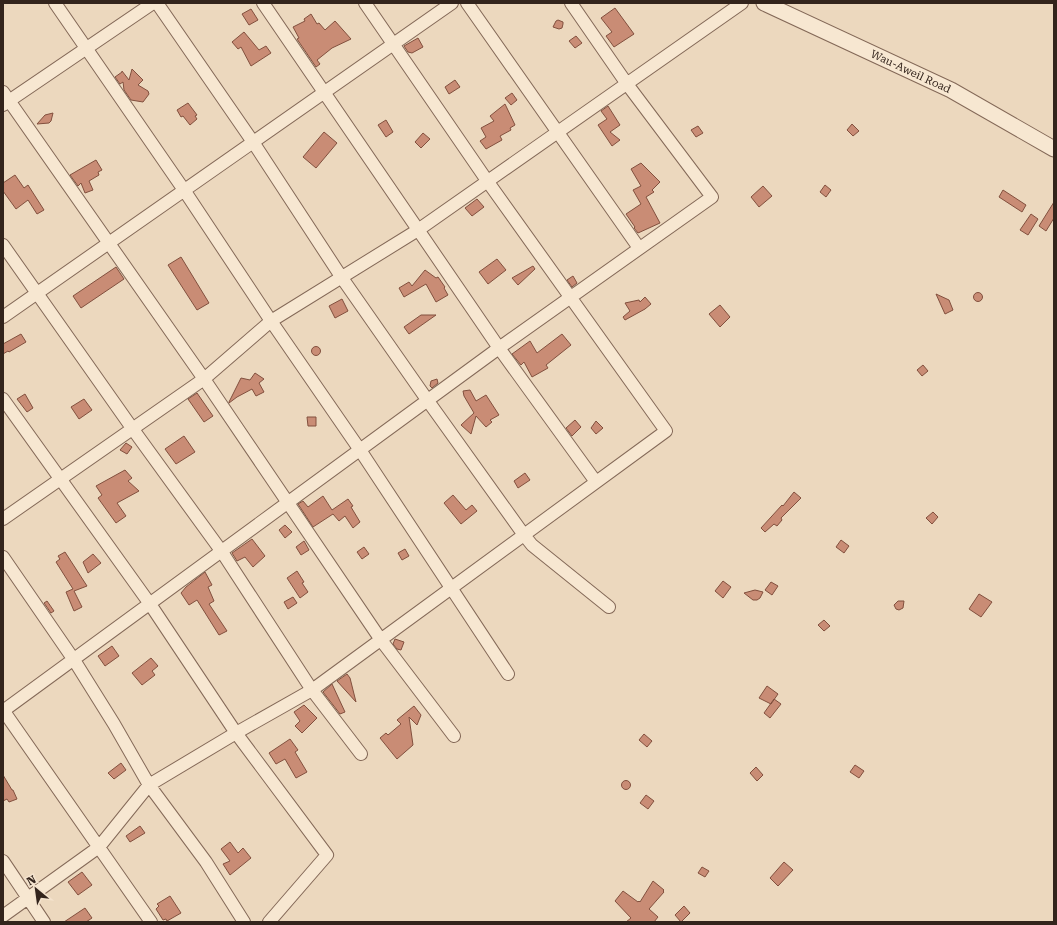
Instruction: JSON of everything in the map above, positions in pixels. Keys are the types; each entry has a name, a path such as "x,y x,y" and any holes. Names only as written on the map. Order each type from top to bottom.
{"street":[{"path":"55,3 360,450 508,674"},
{"path":"153,3 86,48 5,99 109,243 204,379 382,640 454,736"},
{"path":"157,3 253,142 342,278 524,535 532,545 609,607"},
{"path":"263,3 323,93 500,348 596,482"},
{"path":"3,916 99,847 149,785 312,690 666,431 488,182 364,3"},
{"path":"3,317 452,3"},
{"path":"467,3 639,248"},
{"path":"150,922 3,710 74,660 500,348 712,197 627,84 571,3"},
{"path":"3,519 204,379 271,321 418,230 742,3"},
{"name":"Wau-Aweil Road","path":"764,3 951,90 1054,149"},
{"path":"3,245 132,428 222,552 312,690 361,754"},
{"path":"3,399 150,604 236,733 327,855 269,922"},
{"path":"3,557 74,660 114,724 149,785 206,862 244,922"},
{"path":"3,861 44,922"}],"building":[{"path":"615,8 634,34 614,47 606,36 612,32 601,18"},
{"path":"251,9 258,20 249,25 242,14"},
{"path":"311,14 317,24 319,23 325,30 335,21 351,39 332,48 317,60 320,64 316,67 297,39 299,38 293,27 305,21 304,19"},
{"path":"558,20 563,22 562,28 559,29 553,27"},
{"path":"244,32 259,50 266,46 271,53 251,66 241,47 238,49 232,42"},
{"path":"576,36 582,43 575,48 569,41"},
{"path":"418,38 423,47 412,53 408,52 404,46"},
{"path":"132,69 143,80 138,85 148,91 149,94 143,102 131,100 124,90 123,82 120,84 115,77 122,71 129,80"},
{"path":"455,80 460,87 449,94 445,87"},
{"path":"512,93 517,100 511,105 505,98"},
{"path":"188,103 197,115 195,116 197,119 190,125 183,116 181,117 177,110"},
{"path":"505,104 515,125 510,128 511,130 500,136 502,140 486,149 480,141 486,137 481,128 494,121 490,116"},
{"path":"608,106 620,125 610,132 620,140 612,146 598,125 607,119 601,111"},
{"path":"53,113 49,123 37,124 45,115"},
{"path":"386,120 393,132 386,137 378,125"},
{"path":"852,124 859,131 853,136 847,130"},
{"path":"698,126 703,133 696,137 691,130"},
{"path":"324,132 337,143 316,168 303,157"},
{"path":"423,133 430,139 421,148 415,142"},
{"path":"96,160 102,170 98,172 99,175 89,181 93,190 85,193 81,183 78,186 70,175"},
{"path":"641,163 660,182 652,190 654,192 646,197 660,223 638,233 626,214 641,204 633,190 641,186 631,169"},
{"path":"15,175 24,188 28,185 44,210 37,214 28,200 16,209 3,191 3,183"},
{"path":"825,185 831,190 826,197 820,192"},
{"path":"763,186 772,196 759,207 751,197"},
{"path":"1003,190 1026,205 1022,212 999,197"},
{"path":"477,199 484,207 472,216 465,208"},
{"path":"1054,202 1054,218 1046,231 1039,226"},
{"path":"1031,214 1038,219 1028,235 1020,230"},
{"path":"181,257 209,303 197,310 168,265"},
{"path":"497,259 506,270 488,284 479,272"},
{"path":"533,266 535,269 518,285 512,278"},
{"path":"116,267 124,279 81,308 73,296"},
{"path":"425,270 436,278 438,277 445,287 444,288 448,295 436,302 426,284 404,297 399,288 409,282 412,286"},
{"path":"573,276 577,283 572,287 567,280"},
{"path":"976,293 980,293 982,297 980,301 976,301 974,299 974,295"},
{"path":"936,294 949,300 953,310 945,314"},
{"path":"645,297 651,304 625,320 623,317 630,311 625,303 639,300 640,302"},
{"path":"342,299 348,311 335,318 329,306"},
{"path":"720,305 730,317 720,327 709,314"},
{"path":"421,315 436,315 409,334 404,327"},
{"path":"21,334 26,342 3,354 3,344"},
{"path":"562,334 571,345 546,365 548,368 532,377 524,362 521,365 512,354 530,341 537,353"},
{"path":"314,347 318,347 320,351 318,355 314,355 312,353 312,349"},
{"path":"923,365 928,371 922,376 917,370"},
{"path":"255,373 264,379 259,383 264,392 256,396 252,389 229,403 241,378 250,380"},
{"path":"437,379 438,383 432,388 430,386 431,381"},
{"path":"470,390 476,401 486,395 499,415 490,420 492,422 486,427 476,416 471,434 461,425 474,413 464,396 463,391"},
{"path":"197,393 213,416 204,422 188,399"},
{"path":"25,394 33,408 27,412 17,399"},
{"path":"84,399 92,410 79,419 71,407"},
{"path":"307,417 316,417 316,426 308,426"},
{"path":"575,420 581,427 572,436 566,428"},
{"path":"596,421 603,428 596,434 591,428"},
{"path":"184,436 195,452 176,464 165,449"},
{"path":"126,443 132,447 127,454 120,450"},
{"path":"125,470 132,478 128,481 139,491 117,503 126,516 116,523 98,498 102,495 96,486"},
{"path":"525,473 530,480 518,488 514,481"},
{"path":"794,492 801,498 781,518 782,520 777,526 774,524 765,532 761,528 782,505 783,506"},
{"path":"453,495 466,510 472,505 477,511 461,524 444,503"},
{"path":"323,496 332,510 348,499 360,522 353,528 345,516 339,521 333,514 313,527 298,504 303,501 308,507"},
{"path":"933,512 938,517 932,524 926,518"},
{"path":"285,525 292,532 285,538 279,530"},
{"path":"252,539 265,556 253,567 245,557 237,561 232,553"},
{"path":"841,540 849,546 844,553 836,547"},
{"path":"304,541 309,550 301,555 296,547"},
{"path":"364,547 369,554 362,559 357,552"},
{"path":"405,549 409,556 402,560 398,553"},
{"path":"65,552 87,586 74,591 82,607 74,611 66,592 73,589 56,562 60,559 58,556"},
{"path":"93,554 101,563 88,573 83,562"},
{"path":"297,571 308,592 300,598 287,578"},
{"path":"205,572 212,585 208,587 214,601 209,604 227,631 219,635 197,600 189,605 181,593 186,587"},
{"path":"723,581 731,587 723,598 715,591"},
{"path":"771,582 778,586 772,595 765,590"},
{"path":"755,590 763,592 757,600 753,600 744,593"},
{"path":"979,594 992,602 981,617 969,609"},
{"path":"293,597 297,603 288,609 284,602"},
{"path":"47,601 54,611 51,613 44,603"},
{"path":"898,601 904,601 903,608 899,610 896,609 894,605"},
{"path":"824,620 830,626 824,631 818,625"},
{"path":"395,639 404,642 401,650 397,649 393,644"},
{"path":"112,646 119,656 105,666 98,656"},
{"path":"151,658 158,666 152,671 155,675 142,685 132,673"},
{"path":"347,674 350,678 356,702 337,681"},
{"path":"332,684 345,712 340,714 323,692"},
{"path":"767,686 778,694 771,704 759,698"},
{"path":"774,699 781,704 770,718 764,713"},
{"path":"304,705 317,718 302,733 295,726 300,721 294,712"},
{"path":"414,706 421,715 417,725 409,717 413,745 397,759 380,738 386,733 388,735 401,724 397,720"},
{"path":"644,734 652,741 647,747 639,740"},
{"path":"290,739 298,750 295,752 307,772 296,778 285,759 276,764 269,753"},
{"path":"121,763 126,770 114,779 108,773"},
{"path":"855,765 864,771 859,778 850,772"},
{"path":"756,767 763,775 757,781 750,773"},
{"path":"3,775 17,799 9,802 7,799 3,801"},
{"path":"624,781 628,781 630,785 628,789 624,789 622,787 622,783"},
{"path":"646,795 654,801 648,809 640,803"},
{"path":"140,826 145,833 130,842 126,836"},
{"path":"230,842 238,853 243,848 251,858 230,875 223,864 230,861 221,849"},
{"path":"784,862 793,870 778,886 770,878"},
{"path":"702,867 709,871 705,877 698,873"},
{"path":"82,872 92,885 78,895 68,882"},
{"path":"653,881 664,890 664,892 649,909 658,917 654,922 626,922 631,918 615,901 623,891 640,902"},
{"path":"170,896 181,913 167,921 166,919 163,920 156,909 159,906 157,904"},
{"path":"684,906 690,913 681,922 675,915"},
{"path":"85,908 92,918 86,922 64,922"}]}
